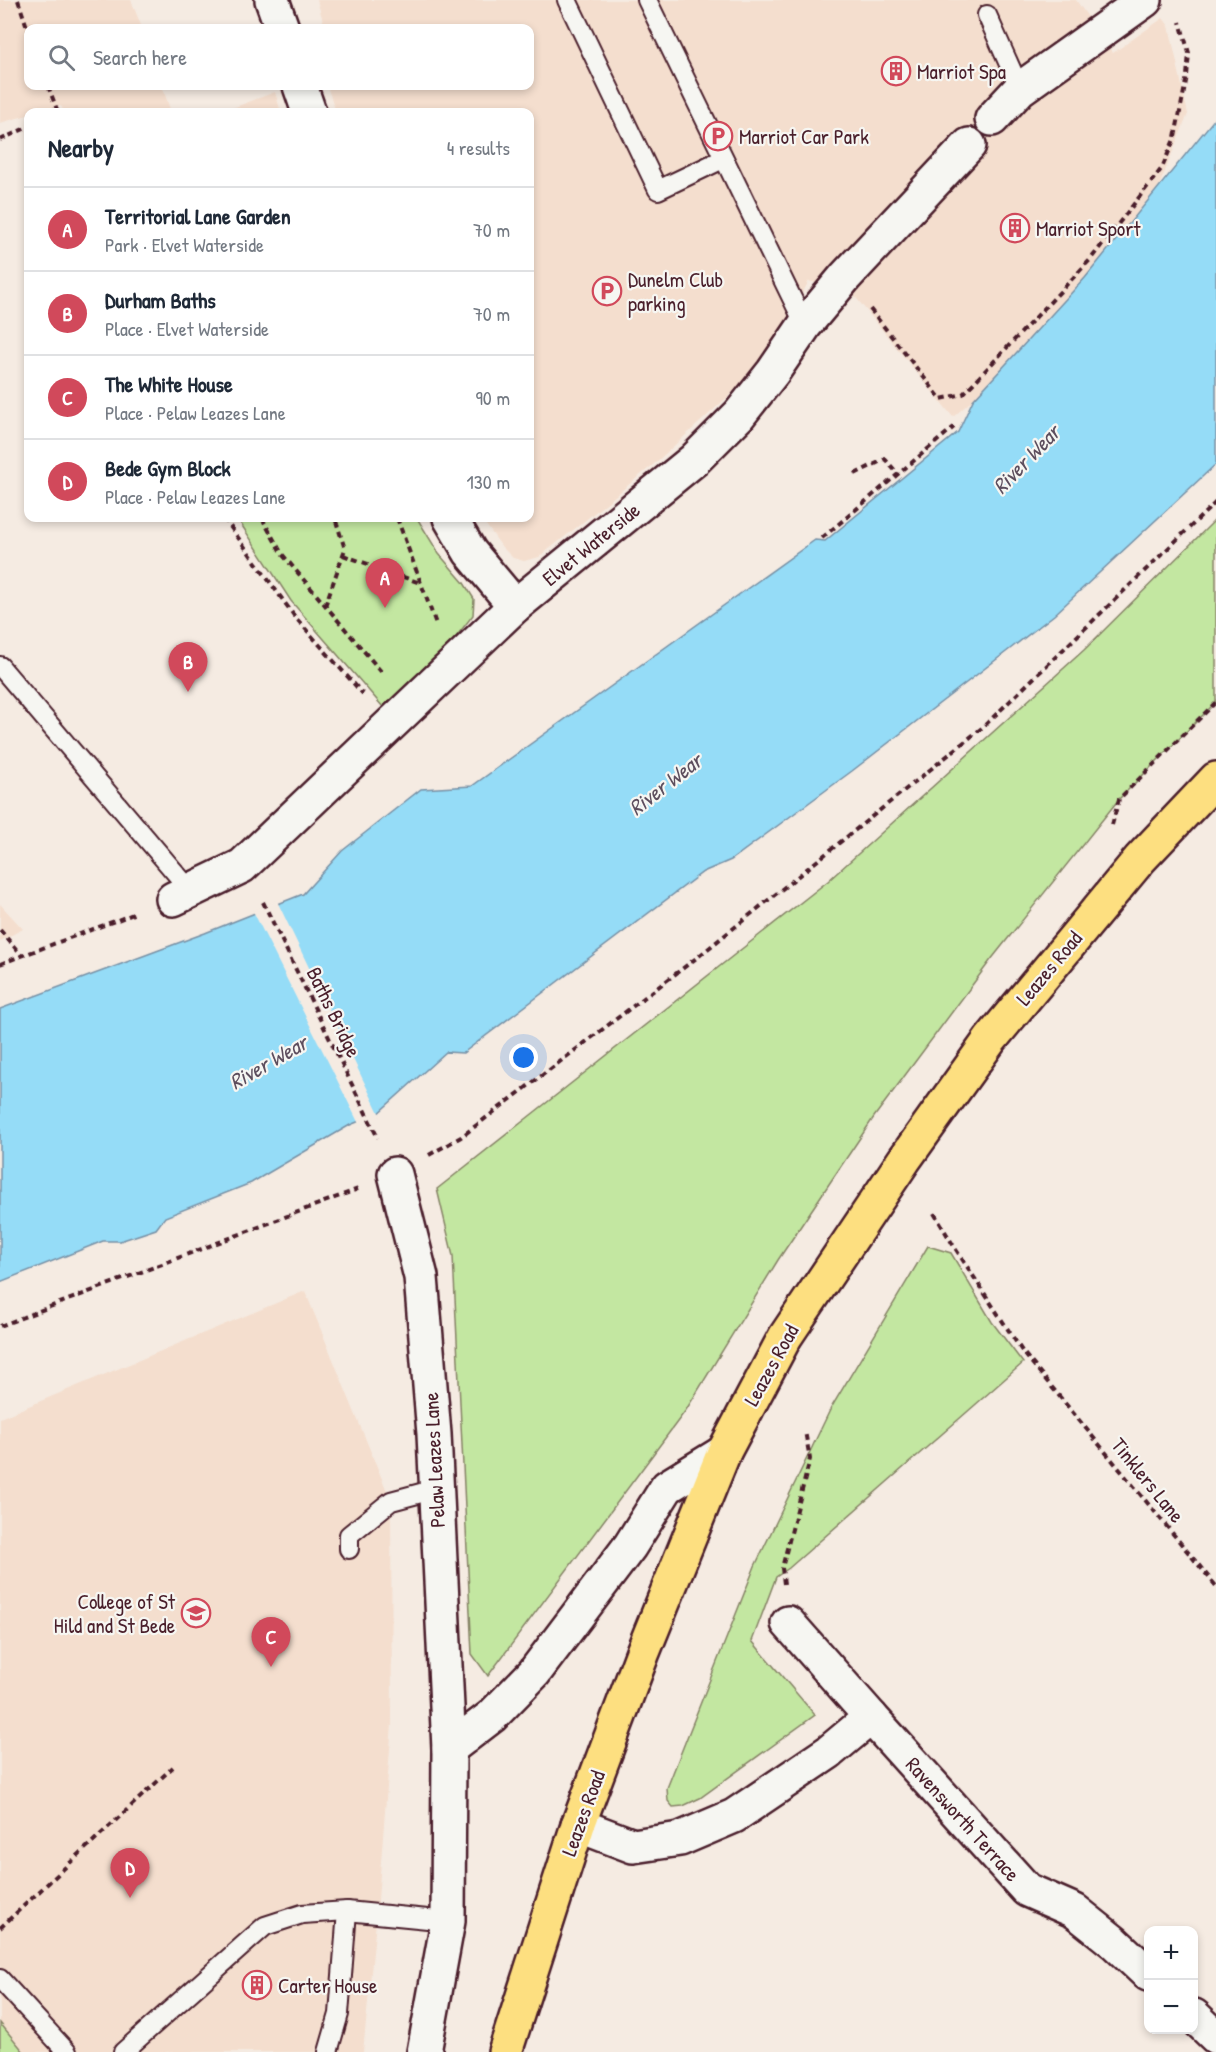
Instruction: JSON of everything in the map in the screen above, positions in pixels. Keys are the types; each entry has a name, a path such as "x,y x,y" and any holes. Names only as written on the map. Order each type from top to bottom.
{"highway":[{"name":"Leazes Road","path":"505,2052 578,1825 643,1652 724,1452 784,1337 904,1160 990,1040 1140,859 1216,779"}],"street":[{"path":"272,0 281,24"},
{"path":"992,119 1020,89 1145,0"},
{"path":"301,90 308,108"},
{"name":"Elvet Waterside","path":"182,894 242,866 515,606 701,452 739,415 805,326 845,277 969,145"},
{"path":"452,522 470,552 515,606"},
{"name":"Pelaw Leazes Lane","path":"395,1174 421,1277 434,1434 449,1749 448,1921 424,2052"},
{"path":"449,1749 492,1716 534,1673 630,1546 667,1487 724,1452"},
{"name":"Ravensworth Terrace","path":"788,1623 1027,1890 1075,1911 1115,1942 1144,1969"},
{"path":"578,1825 633,1846 680,1839 734,1816 830,1752 871,1717"},
{"path":"1198,2020 1216,2037"}],"lane":[{"path":"567,0 658,190 723,159"},
{"path":"646,0 805,326"},
{"path":"987,15 1020,89"},
{"path":"0,666 182,894"},
{"path":"349,1549 349,1535 391,1501 436,1489"},
{"path":"123,2052 265,1926 302,1914 347,1911 448,1921"},
{"path":"328,2052 339,2014 347,1911"},
{"path":"0,1979 67,2052"}],"path":[{"path":"18,0 26,24"},
{"path":"845,277 941,399 963,394 1090,260 1162,168 1175,137 1190,53 1180,22 1174,15"},
{"path":"50,90 56,108"},
{"path":"0,140 24,130"},
{"path":"822,538 954,427"},
{"path":"855,474 885,459 898,474"},
{"path":"0,1326 305,1211 395,1174 461,1137 699,956 983,727 1216,502"},
{"path":"227,522 295,617 389,724"},
{"path":"264,522 282,554 325,606 386,677 390,673"},
{"path":"325,606 345,549 336,522"},
{"path":"398,522 439,634"},
{"path":"343,555 421,583"},
{"path":"0,964 182,894"},
{"name":"Baths Bridge","path":"260,895 381,1142"},
{"path":"0,930 22,956"},
{"name":"Tinklers Lane","path":"934,1212 1022,1351 1216,1586"},
{"path":"788,1623 782,1568 810,1459 805,1431"},
{"path":"0,1928 173,1767"}],"shaded area":[{"path":"0,0 131,0 140,24 24,24 24,90 163,90 170,108 62,108 61,106 24,108 24,116 0,123"},
{"path":"317,0 1076,0 1113,53 1163,18 1169,26 1188,114 1159,186 1023,356 953,417 853,294 809,281 778,338 743,383 654,464 577,527 539,557 524,561 513,558 484,522 534,522 534,108 335,108 328,90 534,90 534,24 324,24"},
{"path":"275,92 280,108 233,108"},
{"path":"0,904 23,929 0,941"},
{"name":"College of St Hild and St Bede","path":"305,1291 391,1501 392,1724 363,2052 0,2052 0,1418"}],"green space":[{"path":"1216,519 1216,702 1119,799 990,961 874,1117 778,1260 686,1410 488,1676 472,1654 453,1256 437,1189 828,881 1084,650"},
{"path":"240,522 419,522 439,554 464,583 474,599 473,615 418,686 383,707 291,601"},
{"path":"928,1246 951,1253 992,1322 1023,1363 776,1577 752,1641 815,1715 700,1798 683,1806 673,1807 668,1801 667,1788 755,1566 831,1408"},
{"path":"0,2023 24,2052 0,2052"}],"water":[{"name":"River Wear","path":"1216,117 1216,464 1054,615 852,771 731,860 703,872 463,1053 446,1052 377,1114 350,1125 251,1183 165,1217 156,1229 120,1241 103,1241 0,1282 0,1009 303,894 342,851 421,789 472,786 815,540 825,541 958,432 973,400 1085,278"}],"pier":[{"path":"277,901 379,1117 359,1124 253,911"}],"place":[{"name":"Marriot Spa","path":"896,71"},
{"name":"Marriot Car Park","path":"718,136"},
{"name":"Marriot Sport","path":"1015,228"},
{"name":"Dunelm Club parking","path":"607,291"},
{"name":"Territorial Lane Garden","path":"385,608"},
{"name":"Durham Baths","path":"188,692"},
{"name":"College of St Hild and St Bede","path":"196,1613"},
{"name":"The White House","path":"271,1667"},
{"name":"Bede Gym Block","path":"130,1898"},
{"name":"Carter House","path":"257,1985"}]}
